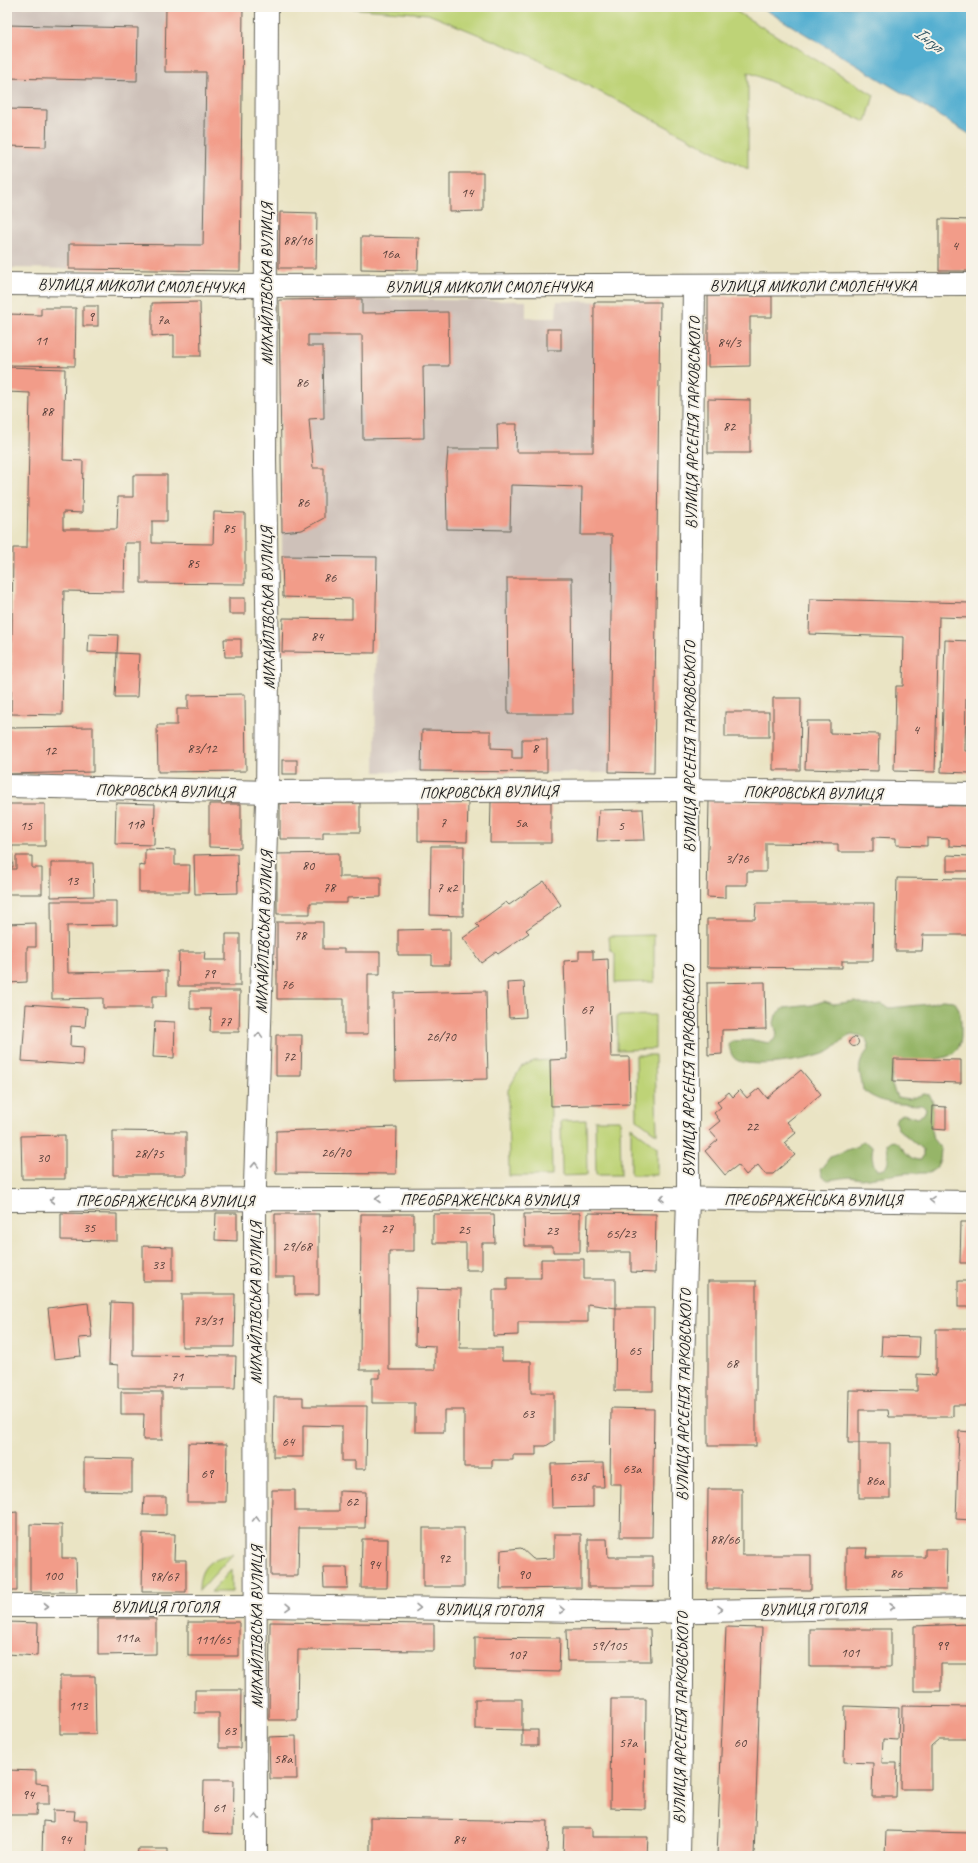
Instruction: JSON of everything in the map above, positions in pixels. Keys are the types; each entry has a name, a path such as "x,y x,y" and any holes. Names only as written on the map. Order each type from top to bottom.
{"street":[{"name":"МИХАЙЛІВСЬКА ВУЛИЦЯ","path":"256,1856 255,1199 267,792 268,669 265,460 267,7"},
{"name":"ВУЛИЦЯ МИКОЛИ СМОЛЕНЧУКА","path":"7,284 266,286 971,284"},
{"name":"ВУЛИЦЯ АРСЕНІЯ ТАРКОВСЬКОГО","path":"679,1856 682,1611 682,1398 688,1198 688,790 694,285"},
{"name":"ПОКРОВСЬКА ВУЛИЦЯ","path":"7,786 267,792 688,790 971,794"},
{"name":"ПРЕОБРАЖЕНСЬКА ВУЛИЦЯ","path":"7,1200 688,1198 971,1202"},
{"name":"ВУЛИЦЯ ГОГОЛЯ","path":"7,1606 256,1606 682,1611 971,1606"}],"shaded area":[{"path":"7,7 243,7 240,271 7,268"},
{"path":"362,299 526,301 526,317 536,318 556,318 557,301 660,302 654,773 375,772 377,557 282,556 279,300"}],"green space":[{"path":"333,7 729,7 874,95 866,122 748,72 748,169 529,55 428,14"},
{"path":"654,935 654,982 615,983 615,954 610,949 609,936"},
{"path":"942,1000 954,1001 959,1011 961,1037 959,1047 953,1054 927,1062 901,1059 894,1062 891,1083 897,1097 909,1099 924,1094 930,1095 933,1103 931,1130 933,1139 941,1149 940,1160 936,1168 929,1173 906,1173 861,1179 849,1177 828,1180 822,1176 820,1170 830,1157 857,1146 863,1141 873,1147 872,1159 877,1170 882,1170 887,1165 887,1143 892,1141 896,1142 910,1157 921,1160 923,1156 923,1150 898,1129 895,1122 897,1117 903,1114 917,1118 924,1114 926,1109 922,1105 898,1104 877,1099 863,1090 860,1064 869,1049 865,1038 857,1035 849,1036 828,1052 820,1055 795,1061 766,1064 753,1064 735,1059 729,1045 732,1041 753,1040 769,1043 774,1040 777,1034 774,1023 776,1015 784,1008 812,1005 824,1001 834,1004 856,1001 867,1005 882,1004 889,1008 929,1004"},
{"path":"655,1015 655,1049 617,1050 617,1016"},
{"path":"636,1055 655,1055 657,1134 637,1119"},
{"path":"550,1060 552,1176 509,1176 508,1090 521,1067 534,1061"},
{"path":"586,1120 587,1175 562,1176 561,1121"},
{"path":"595,1120 620,1120 621,1175 596,1175"},
{"path":"631,1127 657,1147 657,1175 631,1175"},
{"path":"233,1554 199,1591 201,1576 207,1565 218,1558"},
{"path":"232,1569 232,1592 211,1592"}],"water":[{"name":"Інгул","path":"761,7 971,7 971,135"}],"building":[{"path":"166,7 243,7 240,271 69,269 69,244 203,245 206,72 165,72"},
{"path":"7,25 138,28 137,81 7,78"},
{"path":"7,109 47,110 46,147 7,146"},
{"path":"450,173 483,173 483,211 450,212"},
{"path":"280,212 317,213 316,268 279,268"},
{"path":"939,219 971,220 971,271 939,271"},
{"path":"361,237 419,238 418,270 361,269"},
{"path":"708,296 772,296 772,317 750,317 750,366 708,367"},
{"path":"362,299 362,313 448,312 449,366 423,366 424,438 363,439 362,335 308,335 308,346 323,346 324,418 309,419 313,468 324,468 324,518 302,530 282,532 279,300"},
{"path":"200,302 201,356 174,356 174,335 152,336 152,303"},
{"path":"594,302 660,302 654,773 609,772 612,535 581,535 582,487 511,485 510,530 447,529 446,474 448,449 498,449 497,424 517,424 516,452 593,452"},
{"path":"83,306 98,306 98,326 83,326"},
{"path":"41,308 76,308 75,366 7,365 7,314 41,315"},
{"path":"547,329 561,329 561,350 547,350"},
{"path":"7,367 65,369 63,460 83,461 82,513 63,512 63,529 117,529 118,497 133,497 133,475 167,475 167,521 152,521 152,543 213,544 214,512 245,513 245,584 141,583 141,543 125,543 124,592 64,591 62,715 11,714 13,548 27,548 30,393 7,392"},
{"path":"708,399 750,400 750,453 708,453"},
{"path":"282,556 377,557 375,653 282,652 283,618 352,619 352,599 283,597"},
{"path":"507,578 572,578 573,714 508,714"},
{"path":"229,598 245,598 245,614 229,614"},
{"path":"810,599 971,603 971,618 939,617 935,772 894,771 896,686 903,686 904,637 809,634"},
{"path":"89,634 118,635 117,653 88,652"},
{"path":"224,639 241,639 241,657 225,657"},
{"path":"945,640 971,641 971,700 966,699 965,751 971,751 971,773 941,772"},
{"path":"117,653 139,654 137,697 115,697"},
{"path":"245,694 246,771 158,772 157,725 177,725 177,709 188,709 188,695"},
{"path":"773,698 801,698 800,770 773,770"},
{"path":"725,712 769,712 769,737 725,737"},
{"path":"807,721 830,721 830,733 879,734 878,771 805,769"},
{"path":"93,727 93,772 7,774 7,728"},
{"path":"422,730 491,731 491,748 512,749 512,758 522,758 522,739 547,739 547,772 421,771"},
{"path":"282,760 297,760 297,774 282,774"},
{"path":"418,801 468,802 467,842 418,841"},
{"path":"491,801 551,802 551,843 490,843"},
{"path":"709,801 971,806 971,847 949,846 949,839 927,838 927,846 896,845 896,838 873,837 873,852 838,852 838,844 766,843 766,872 747,872 747,885 725,885 725,898 707,897"},
{"path":"116,803 155,804 154,845 115,844"},
{"path":"280,803 360,803 360,832 323,832 323,839 280,839"},
{"path":"7,804 45,804 45,846 12,846 13,867 7,867"},
{"path":"209,804 241,804 241,848 209,847"},
{"path":"643,809 645,840 597,841 599,810"},
{"path":"431,846 464,846 463,916 430,915"},
{"path":"145,849 175,850 175,865 190,865 189,892 139,892 139,865 145,866"},
{"path":"339,853 339,877 381,877 381,897 347,898 347,903 310,903 310,914 277,914 277,854"},
{"path":"237,854 238,893 195,894 194,855"},
{"path":"947,855 971,856 971,871 947,871"},
{"path":"16,856 32,856 32,868 42,868 42,894 7,894 7,869 16,869"},
{"path":"51,863 93,863 94,896 51,897"},
{"path":"897,878 971,879 971,935 923,935 922,951 895,951"},
{"path":"544,881 561,905 526,930 529,933 498,954 496,952 481,963 463,938 479,927 476,924 506,902 509,905"},
{"path":"51,901 117,901 117,925 67,926 68,973 167,971 167,996 152,996 152,1008 103,1008 103,998 52,999"},
{"path":"756,903 874,903 873,961 842,961 842,968 707,967 707,919 755,919"},
{"path":"277,922 323,922 323,949 344,949 344,952 380,952 380,974 368,974 368,1034 344,1034 344,999 277,999"},
{"path":"36,923 36,947 27,947 27,982 7,983 7,924"},
{"path":"450,929 450,965 432,965 432,955 398,955 398,930"},
{"path":"226,934 240,934 240,986 178,986 179,952 205,952 204,960 226,960"},
{"path":"579,951 593,951 593,960 608,959 611,1057 629,1057 630,1104 551,1106 550,1060 567,1059 564,961 579,960"},
{"path":"524,982 526,1017 509,1018 507,983"},
{"path":"765,982 766,1029 722,1030 722,1054 708,1055 707,983"},
{"path":"190,991 240,991 239,1032 210,1032 211,1009 190,1009"},
{"path":"486,991 488,1079 395,1081 394,993"},
{"path":"26,1004 87,1008 85,1027 71,1026 70,1046 84,1047 83,1065 22,1061"},
{"path":"155,1021 175,1022 174,1058 153,1057"},
{"path":"276,1035 302,1035 301,1076 276,1076"},
{"path":"852,1038 856,1038 858,1042 856,1046 852,1046 850,1044 850,1040"},
{"path":"894,1059 961,1060 961,1083 893,1081"},
{"path":"801,1070 821,1094 787,1122 796,1133 784,1143 795,1155 773,1174 765,1174 758,1165 746,1175 738,1165 725,1175 705,1151 718,1140 709,1130 720,1121 714,1113 721,1107 717,1102 729,1092 733,1097 740,1090 747,1098 759,1088 767,1098"},
{"path":"933,1106 946,1107 946,1130 932,1129"},
{"path":"397,1127 396,1174 276,1173 276,1131"},
{"path":"113,1131 186,1132 186,1175 113,1175"},
{"path":"65,1135 65,1179 22,1179 21,1136"},
{"path":"61,1213 117,1214 117,1241 61,1240"},
{"path":"216,1213 237,1213 237,1241 215,1240"},
{"path":"580,1213 580,1252 553,1252 553,1246 525,1246 524,1214"},
{"path":"588,1213 656,1214 655,1273 631,1272 631,1252 587,1252"},
{"path":"275,1214 319,1214 319,1295 295,1295 295,1277 275,1277"},
{"path":"361,1214 414,1214 414,1251 389,1251 389,1370 435,1370 435,1346 415,1345 416,1288 461,1289 460,1348 502,1348 502,1361 531,1361 531,1393 554,1393 554,1441 546,1446 536,1446 536,1455 513,1455 513,1460 492,1460 492,1467 464,1467 464,1410 444,1410 444,1432 415,1432 415,1403 372,1403 372,1378 380,1378 380,1370 360,1370"},
{"path":"433,1214 494,1214 495,1243 482,1243 482,1270 466,1270 466,1243 433,1243"},
{"path":"961,1222 971,1222 971,1263 960,1263"},
{"path":"143,1246 173,1247 173,1281 143,1281"},
{"path":"541,1259 584,1259 584,1279 616,1279 616,1308 588,1304 588,1322 518,1322 518,1335 493,1336 493,1290 507,1290 507,1278 541,1278"},
{"path":"708,1281 756,1281 756,1446 708,1446"},
{"path":"958,1281 971,1281 971,1307 958,1307"},
{"path":"182,1294 235,1294 234,1347 182,1347"},
{"path":"111,1302 133,1303 133,1355 236,1356 235,1388 118,1388 118,1365 109,1364"},
{"path":"88,1303 92,1337 79,1338 81,1356 54,1359 48,1308"},
{"path":"616,1308 654,1308 653,1391 615,1391"},
{"path":"936,1329 971,1329 971,1405 953,1405 953,1417 889,1417 888,1410 859,1410 859,1443 848,1443 849,1390 917,1391 917,1374 936,1375"},
{"path":"882,1336 920,1337 919,1357 881,1356"},
{"path":"121,1392 162,1392 162,1440 143,1440 144,1414 121,1414"},
{"path":"274,1397 303,1397 303,1406 367,1406 366,1469 355,1469 355,1461 342,1461 342,1426 303,1425 303,1457 273,1457"},
{"path":"611,1408 654,1409 652,1537 620,1537 621,1484 610,1484"},
{"path":"959,1431 971,1432 971,1520 956,1519"},
{"path":"188,1443 227,1444 226,1502 187,1502"},
{"path":"859,1443 890,1443 890,1498 859,1498"},
{"path":"84,1458 132,1459 132,1492 84,1491"},
{"path":"603,1463 604,1487 593,1487 593,1507 552,1508 551,1464"},
{"path":"708,1489 742,1489 742,1555 811,1555 811,1590 707,1589"},
{"path":"272,1490 295,1490 295,1511 339,1511 339,1491 366,1492 365,1528 299,1528 298,1576 271,1576"},
{"path":"144,1497 166,1497 166,1515 143,1515"},
{"path":"17,1512 17,1591 7,1591 7,1513"},
{"path":"30,1524 62,1525 62,1558 76,1558 77,1592 30,1592"},
{"path":"423,1528 464,1528 464,1587 423,1587"},
{"path":"143,1533 175,1534 174,1560 186,1560 186,1592 142,1592"},
{"path":"554,1534 581,1534 581,1588 500,1589 501,1550 521,1548 533,1559 554,1558"},
{"path":"362,1539 388,1539 387,1588 361,1588"},
{"path":"588,1539 607,1539 608,1557 653,1557 653,1587 588,1587"},
{"path":"846,1548 867,1548 866,1557 925,1557 925,1549 947,1549 946,1590 846,1589"},
{"path":"323,1567 347,1567 348,1588 324,1588"},
{"path":"98,1619 156,1619 156,1654 98,1655"},
{"path":"7,1622 38,1623 37,1656 7,1654"},
{"path":"188,1622 239,1622 239,1656 188,1656"},
{"path":"270,1622 434,1624 434,1651 298,1650 297,1720 269,1720"},
{"path":"971,1624 971,1664 941,1664 941,1691 914,1691 914,1626"},
{"path":"726,1627 762,1628 754,1856 717,1856"},
{"path":"650,1629 651,1661 567,1661 566,1630"},
{"path":"810,1629 891,1629 891,1667 810,1667"},
{"path":"475,1637 560,1638 559,1672 475,1670"},
{"path":"60,1676 95,1676 96,1734 60,1734"},
{"path":"195,1690 241,1690 240,1748 219,1748 219,1713 195,1713"},
{"path":"475,1699 522,1699 522,1730 475,1729"},
{"path":"611,1699 646,1699 645,1809 610,1808"},
{"path":"845,1706 899,1708 898,1740 883,1739 882,1763 897,1763 896,1797 872,1797 873,1763 844,1762"},
{"path":"902,1706 971,1707 971,1739 939,1739 931,1746 931,1789 901,1789"},
{"path":"522,1730 538,1730 538,1746 522,1746"},
{"path":"296,1736 297,1779 270,1779 269,1737"},
{"path":"7,1770 36,1771 36,1783 49,1784 49,1804 37,1804 36,1815 7,1815"},
{"path":"204,1780 234,1780 233,1834 203,1833"},
{"path":"53,1810 75,1811 74,1820 87,1820 86,1856 42,1856 43,1821 53,1822"},
{"path":"370,1818 548,1821 547,1856 370,1856"},
{"path":"564,1828 592,1828 592,1837 648,1837 647,1856 563,1856"},
{"path":"886,1831 971,1833 971,1856 885,1856"},
{"path":"138,1849 168,1849 168,1856 137,1856"}]}
